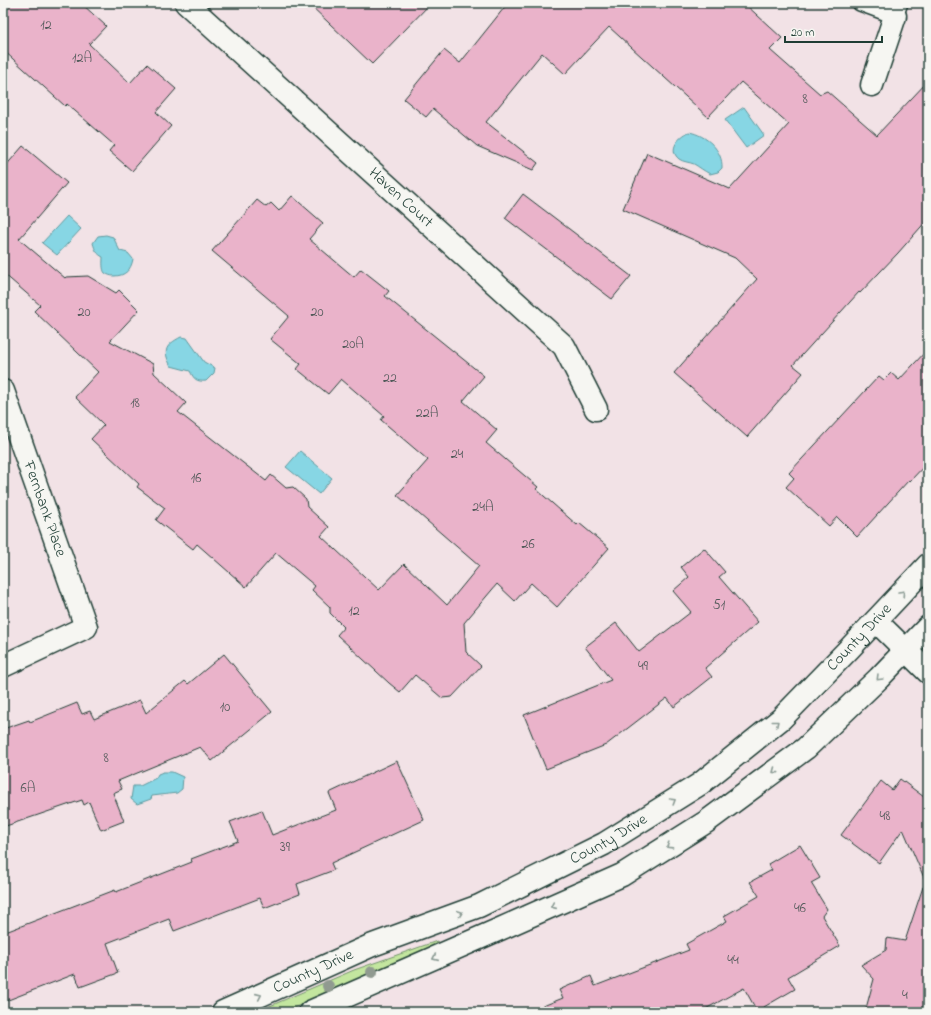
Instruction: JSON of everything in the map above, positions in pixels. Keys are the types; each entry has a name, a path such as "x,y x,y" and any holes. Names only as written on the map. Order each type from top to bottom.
{"main road":[{"name":"Haven Court","path":"186,3 564,346 596,409"},
{"path":"872,85 898,9"},
{"name":"Fernbank Place","path":"3,391 86,627 3,666"},
{"name":"County Drive","path":"223,1012 370,946 479,906 604,844 700,784 782,719 928,565"},
{"path":"876,621 928,672"},
{"path":"310,1012 622,875 706,822 806,748 879,678 928,628"}],"lane":[{"path":"860,3 898,9"}],"green space":[{"path":"437,941 439,946 284,1012 256,1012 354,970"}],"water":[{"path":"744,107 764,135 746,148 725,120"},
{"path":"689,132 701,136 716,149 722,161 722,168 718,172 710,174 694,164 679,159 676,155 674,151 676,143 682,136"},
{"path":"67,216 81,229 57,255 42,243"},
{"path":"106,235 113,237 120,251 128,253 133,259 131,266 124,274 113,276 108,275 104,271 103,257 98,253 93,243 98,236"},
{"path":"181,337 187,338 204,362 215,368 214,373 206,381 196,379 190,371 171,366 166,352 167,348"},
{"path":"300,451 332,478 319,494 286,467"},
{"path":"163,772 172,772 183,777 182,789 177,793 152,796 151,799 137,804 131,799 133,786 140,786 156,778 158,774"}],"building":[{"path":"3,3 81,3 106,26 89,44 130,83 147,64 176,89 156,112 171,126 132,171 109,151 114,145 67,104 65,106 3,50"},
{"path":"308,3 431,3 372,64"},
{"path":"508,3 744,3 782,38 770,50 820,94 827,91 877,135 928,81 928,219 793,365 803,373 747,437 674,373 757,279 735,258 623,209 647,153 730,189 789,124 741,82 708,117 609,27 565,74 542,53 486,122 538,163 533,170 477,146 433,109 426,117 404,99 444,50 460,63"},
{"path":"23,146 67,183 19,239 65,278 88,276 116,293 119,290 139,310 110,341 153,364 154,373 186,403 178,412 266,481 271,475 286,488 293,487 306,499 307,507 329,527 321,536 379,590 404,564 447,605 479,566 397,495 428,460 381,420 384,416 341,379 328,394 297,369 301,364 270,339 289,316 212,251 257,200 266,207 271,203 279,211 292,196 323,223 309,239 354,277 361,269 389,291 385,296 484,376 463,401 497,430 486,443 538,487 536,489 577,525 579,523 609,548 557,607 531,583 515,601 497,584 464,623 466,652 481,666 452,697 442,698 415,675 400,692 389,683 337,635 344,627 330,613 330,607 312,590 315,586 276,553 246,587 197,544 193,549 156,520 165,508 137,487 139,484 91,439 104,425 75,397 98,372 34,311 40,305 3,273 3,169"},
{"path":"523,194 631,276 612,299 505,218"},
{"path":"928,349 928,462 910,481 909,480 857,537 837,517 829,526 786,487 794,478 789,473 879,376 884,380 891,373 899,380"},
{"path":"704,548 725,572 719,577 758,622 705,668 712,677 674,707 667,698 606,745 546,769 524,715 611,680 585,647 616,623 639,652 691,612 673,591 689,577 681,567"},
{"path":"224,654 272,712 212,761 200,747 118,781 122,789 113,793 124,821 101,830 89,802 84,805 82,800 3,827 3,729 29,720 30,722 77,703 82,714 90,711 94,719 140,700 146,713 185,681 188,684"},
{"path":"397,761 424,820 331,863 334,870 297,884 300,894 264,908 260,898 174,931 169,919 107,943 118,973 80,987 75,974 3,1002 3,933 115,890 116,892 192,862 191,859 238,841 230,822 262,810 272,835 336,810 329,793"},
{"path":"900,779 928,800 928,887 903,829 879,863 841,835 881,781 892,790"},
{"path":"800,845 820,878 811,883 827,909 822,916 840,946 788,977 795,989 757,1011 744,988 700,1012 534,1012 533,1010 563,998 559,990 591,976 595,986 689,950 686,944 727,921 724,916 759,896 750,882 772,870 768,864"},
{"path":"923,887 928,888 928,1012 865,1012 874,979 861,965 886,950 887,938 905,941"}]}
